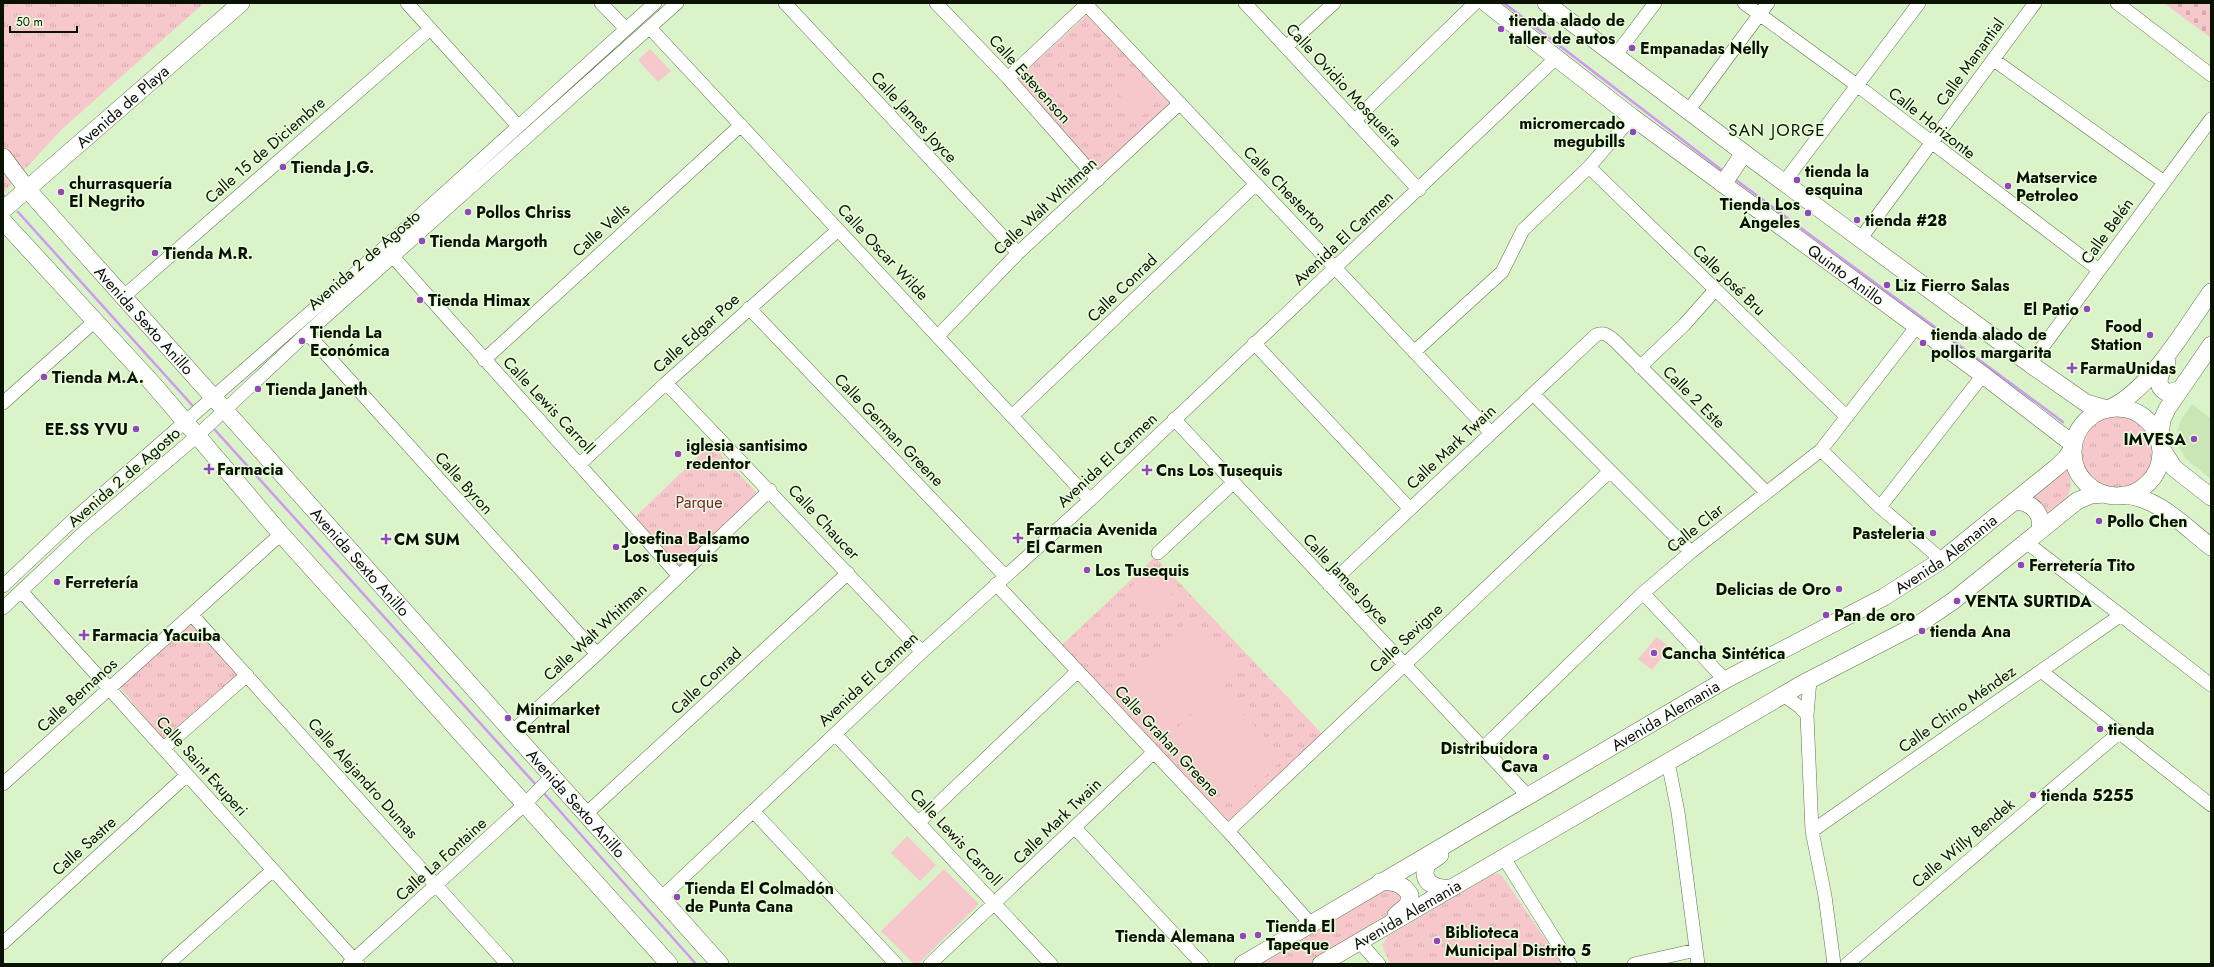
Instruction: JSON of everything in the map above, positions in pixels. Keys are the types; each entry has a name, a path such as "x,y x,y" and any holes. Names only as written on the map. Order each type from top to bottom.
{"main road":[{"name":"Avenida de Playa","path":"3,210 241,3"},
{"name":"Quinto Anillo","path":"1486,3 1555,59 1632,117 1983,374 2073,446"},
{"path":"1546,3 1744,153 1785,181 2030,364 2086,403 2108,408 2124,408 2138,413 2154,428 2160,444 2174,468 2211,497"},
{"path":"1723,184 1744,153"},
{"name":"Avenida Sexto Anillo","path":"3,157 27,189 512,732 548,780 586,814 720,964"},
{"path":"3,221 186,422 282,534 529,800 669,964"},
{"path":"2211,292 2148,377 2133,393 2108,408 2095,413 2085,421 2077,432 2073,446 2074,461 2078,474 2087,484 2104,494 2138,496 2156,504 2211,547"},
{"path":"2178,390 2173,393 2164,391 2159,384 2159,376 2188,333 2196,313"},
{"path":"2122,495 2140,489 2150,480 2159,463 2164,416 2178,390 2211,346"},
{"name":"Avenida Alemania","path":"1243,964 1310,923 1725,680 1884,597 1942,560 2063,462 2073,446"},
{"name":"Avenida Alemania","path":"1321,964 1783,694 1928,619 2083,498 2104,494"},
{"path":"2015,501 2028,504 2038,512 2041,525 2040,531"},
{"path":"1452,888 1436,888 1428,882 1424,872 1427,864 1464,840 1484,822"},
{"path":"1376,932 1383,924 1404,909 1410,895 1406,888 1400,884 1380,882"}],"street":[{"path":"407,3 518,126"},
{"path":"601,3 626,29"},
{"name":"Avenida 2 de Agosto","path":"3,586 104,493 282,338 655,3"},
{"name":"Avenida 2 de Agosto","path":"3,608 115,506 197,436 307,333 394,258 677,3"},
{"name":"Calle James Joyce","path":"785,3 1018,253"},
{"name":"Calle Estevenson","path":"936,3 1008,78 1098,180"},
{"name":"Calle Ovidio Mosqueira","path":"1245,3 1419,190"},
{"path":"1286,48 1334,3"},
{"path":"1354,121 1475,3"},
{"path":"1616,56 1655,3"},
{"name":"Calle Horizonte","path":"1744,3 1858,86 1931,144 2099,270"},
{"path":"1688,111 1768,3"},
{"path":"1785,181 1919,3"},
{"name":"Calle Manantial","path":"1862,238 2036,3"},
{"path":"2117,3 2211,75"},
{"path":"1008,78 1087,4"},
{"name":"Calle Chesterton","path":"1087,4 1491,432"},
{"name":"Calle Oscar Wilde","path":"650,28 1090,500"},
{"name":"Calle 15 de Diciembre","path":"123,296 430,29"},
{"name":"Avenida El Carmen","path":"661,898 922,652 1090,500 1254,343 1419,190 1555,59"},
{"path":"1994,60 2164,182"},
{"name":"Calle Walt Whitman","path":"938,336 1018,253 1180,103"},
{"path":"1414,352 1502,272 1523,230 1589,167 1632,117"},
{"name":"Calle Belén","path":"2030,364 2211,119"},
{"name":"Calle Vells","path":"484,360 741,125"},
{"name":"Calle José Bru","path":"1589,167 1847,417"},
{"name":"Calle Conrad","path":"1012,416 1256,184"},
{"name":"Calle Edgar Poe","path":"580,464 666,382 838,230"},
{"name":"Calle Lewis Carroll","path":"394,258 484,360 580,464 680,576"},
{"path":"1640,367 1684,325 1715,290"},
{"name":"Calle German Greene","path":"749,308 1000,580"},
{"path":"3,403 95,321"},
{"name":"Calle Clar","path":"1483,748 1643,593 1691,552 1821,450 1917,326"},
{"name":"Calle Byron","path":"307,333 597,654"},
{"name":"Calle 2 Este","path":"1596,335 1607,334 1766,492"},
{"name":"Calle Mark Twain","path":"1328,585 1596,335"},
{"path":"282,338 291,348"},
{"path":"1254,343 1410,509"},
{"path":"1880,507 1983,374"},
{"name":"Calle Chaucer","path":"666,382 848,572 922,652"},
{"path":"1533,394 1609,472 1691,552"},
{"name":"Calle James Joyce","path":"1174,420 1328,585 1528,795"},
{"path":"1821,450 1880,507 1942,560"},
{"name":"Calle Sevigne","path":"1228,831 1609,472"},
{"path":"1158,553 1233,483"},
{"name":"Calle Walt Whitman","path":"512,732 597,654 770,490"},
{"path":"104,493 115,506"},
{"name":"Calle Bernanos","path":"3,784 282,534"},
{"path":"2026,542 2211,685"},
{"name":"Calle Conrad","path":"586,814 848,572"},
{"name":"Calle Grahan Greene","path":"1000,580 1078,671 1228,831 1310,923"},
{"name":"Calle Saint Exuperi","path":"21,591 164,748 354,963"},
{"path":"1643,593 1725,680"},
{"name":"Calle Alejandro Dumas","path":"192,615 507,964"},
{"name":"Calle Chino Méndez","path":"1812,831 2121,615"},
{"path":"919,822 1078,671"},
{"path":"2041,671 2211,805"},
{"path":"164,748 247,675"},
{"path":"1810,680 1807,715 1812,831 1824,896 1834,964"},
{"path":"1783,694 1800,707 1807,715"},
{"name":"Calle Willy Bendek","path":"1847,964 2120,732"},
{"name":"Calle Lewis Carroll","path":"835,734 1051,964"},
{"name":"Calle Mark Twain","path":"930,964 1154,752"},
{"path":"1668,762 1678,812 1698,964"},
{"name":"Calle Sastre","path":"3,942 187,775"},
{"name":"Calle La Fontaine","path":"354,963 529,800 548,780"},
{"path":"753,811 896,964"},
{"path":"1075,828 1202,964"},
{"path":"1504,858 1570,964"},
{"path":"168,964 273,870"},
{"path":"1359,941 1379,964"},
{"path":"1634,964 1696,950"}],"shaded area":[{"name":"IMVESA","path":"2192,404 2211,419 2211,479 2185,458 2179,446 2177,432 2182,418"}],"green space":[{"path":"3,3 204,3 61,130 3,193"},
{"path":"2164,3 2211,3 2211,38"},
{"path":"1088,14 1173,104 1100,173 1016,80"},
{"path":"650,49 671,71 658,82 638,60"},
{"path":"1129,73 1157,102 1141,117 1113,88"},
{"path":"2117,414 2132,417 2144,425 2152,437 2155,452 2152,467 2144,479 2132,487 2117,490 2102,487 2090,479 2082,467 2079,452 2082,437 2090,425 2102,417"},
{"name":"Parque","path":"711,444 757,493 676,571 632,520"},
{"path":"2067,468 2070,476 2070,491 2063,503 2047,519 2030,498"},
{"path":"1155,557 1323,735 1230,824 1061,646"},
{"path":"1148,570 1176,600 1159,616 1131,587"},
{"path":"1188,620 1235,667 1163,738 1116,691"},
{"path":"192,622 243,679 168,746 119,686"},
{"name":"Cancha Sintética","path":"1657,637 1670,648 1652,670 1638,659"},
{"path":"1218,689 1285,757 1235,805 1168,737"},
{"path":"907,836 936,865 920,881 891,853"},
{"path":"944,869 979,904 918,964 914,964 881,931"},
{"path":"1493,874 1499,874 1503,877 1562,964 1390,964 1382,945 1388,936"},
{"path":"1385,887 1404,895 1392,911 1310,964 1253,964"},
{"path":"1477,915 1535,964 1436,964"}],"waterway":[{"path":"1504,3 1723,171"},
{"path":"1736,180 2063,422"},
{"path":"18,212 192,405"},
{"path":"215,430 537,786"},
{"path":"542,791 696,964"}],"place":[{"name":"tienda alado de taller de autos","path":"1501,29"},
{"name":"Empanadas Nelly","path":"1632,48"},
{"name":"micromercado megubills","path":"1633,132"},
{"name":"Tienda J.G.","path":"283,167"},
{"name":"tienda la esquina","path":"1797,180"},
{"name":"Matservice Petroleo","path":"2008,186"},
{"name":"churrasquería El Negrito","path":"61,192"},
{"name":"Pollos Chriss","path":"468,212"},
{"name":"Tienda Los Ángeles","path":"1808,213"},
{"name":"tienda #28","path":"1857,220"},
{"name":"Tienda Margoth","path":"422,241"},
{"name":"Tienda M.R.","path":"155,253"},
{"name":"Liz Fierro Salas","path":"1887,285"},
{"name":"Tienda Himax","path":"420,300"},
{"name":"El Patio","path":"2087,309"},
{"name":"Food Station","path":"2150,335"},
{"name":"Tienda La Económica","path":"302,341"},
{"name":"tienda alado de pollos margarita","path":"1923,343"},
{"name":"FarmaUnidas","path":"2072,368"},
{"name":"Tienda M.A.","path":"44,377"},
{"name":"Tienda Janeth","path":"258,389"},
{"name":"EE.SS YVU","path":"136,429"},
{"name":"IMVESA","path":"2194,439"},
{"name":"iglesia santisimo redentor","path":"678,454"},
{"name":"Farmacia","path":"209,469"},
{"name":"Cns Los Tusequis","path":"1147,470"},
{"name":"Pollo Chen","path":"2099,521"},
{"name":"Pasteleria","path":"1933,533"},
{"name":"Farmacia Avenida El Carmen","path":"1018,538"},
{"name":"CM SUM","path":"386,539"},
{"name":"Josefina Balsamo Los Tusequis","path":"616,547"},
{"name":"Ferretería Tito","path":"2021,565"},
{"name":"Los Tusequis","path":"1087,570"},
{"name":"Ferretería","path":"57,582"},
{"name":"Delicias de Oro","path":"1839,589"},
{"name":"VENTA SURTIDA","path":"1957,601"},
{"name":"Pan de oro","path":"1826,615"},
{"name":"tienda Ana","path":"1922,631"},
{"name":"Farmacia Yacuiba","path":"84,635"},
{"name":"Cancha Sintética","path":"1654,653"},
{"name":"Minimarket Central","path":"508,718"},
{"name":"tienda","path":"2100,729"},
{"name":"Distribuidora Cava","path":"1546,757"},
{"name":"tienda 5255","path":"2033,795"},
{"name":"Tienda El Colmadón de Punta Cana","path":"677,897"},
{"name":"Tienda El Tapeque","path":"1258,935"},
{"name":"Tienda Alemana","path":"1243,936"},
{"name":"Biblioteca Municipal Distrito 5","path":"1437,941"}],"district":[{"name":"SAN JORGE","path":"1777,130"}]}
